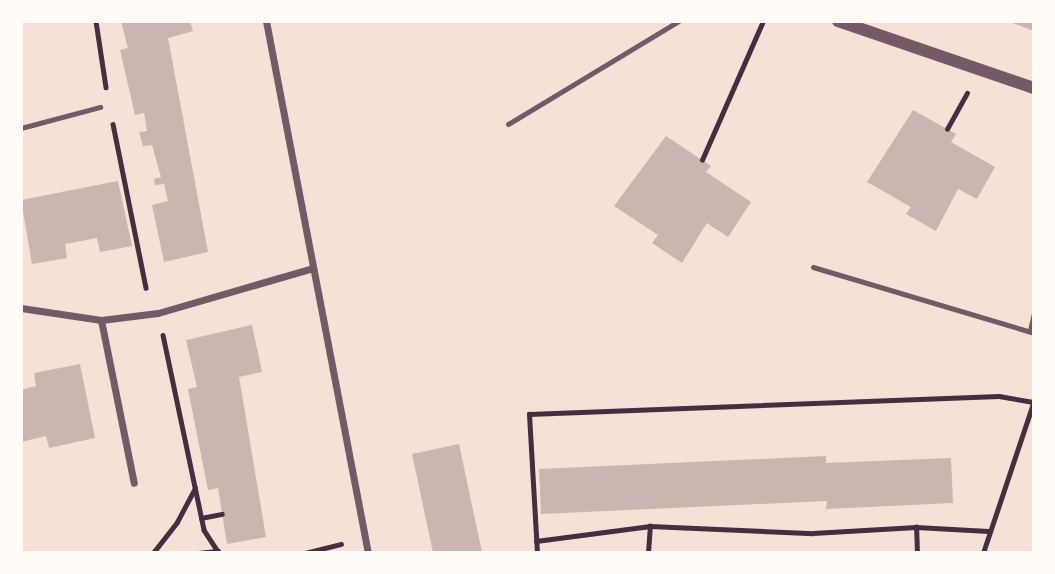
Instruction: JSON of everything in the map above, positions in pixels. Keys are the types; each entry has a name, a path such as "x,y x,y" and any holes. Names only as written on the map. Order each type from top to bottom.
{"street":[{"path":"266,21 368,553"},
{"path":"838,21 1034,88"},
{"path":"21,308 101,320 158,313 313,268"},
{"path":"101,320 134,483"}],"lane":[{"path":"508,124 679,21"},
{"path":"21,128 100,107"},
{"path":"813,267 1032,332 1034,312"}],"path":[{"path":"96,21 146,288"},
{"path":"702,160 763,21"},
{"path":"947,129 981,70"},
{"path":"100,107 110,106"},
{"path":"158,313 201,518 218,552 198,553"},
{"path":"537,553 529,414 999,396 1034,401 982,553"},
{"path":"153,553 177,522 195,487"},
{"path":"201,518 222,514"},
{"path":"536,541 650,526 813,533 916,527 988,530"},
{"path":"648,553 650,526"},
{"path":"916,527 917,553"},
{"path":"305,553 365,537"}],"building":[{"path":"121,21 190,21 193,31 168,38 208,252 164,262 152,205 168,201 164,184 155,185 154,179 161,177 152,145 143,146 139,132 147,131 144,113 135,115 120,50 128,48"},
{"path":"1007,21 1034,21 1034,31"},
{"path":"913,110 956,134 951,142 995,167 977,199 958,189 936,231 906,214 911,207 867,182"},
{"path":"666,136 711,166 706,172 751,202 728,237 707,223 682,263 652,243 658,235 614,206"},
{"path":"118,181 132,246 100,252 97,238 65,244 67,258 32,264 21,200"},
{"path":"252,325 262,372 239,377 266,537 227,544 218,488 208,490 188,389 197,387 186,340"},
{"path":"80,364 95,438 49,448 46,436 21,442 21,390 36,386 34,373"},
{"path":"459,444 482,553 433,553 412,454"},
{"path":"826,456 826,463 951,458 953,503 826,509 827,501 541,514 539,469"}]}
